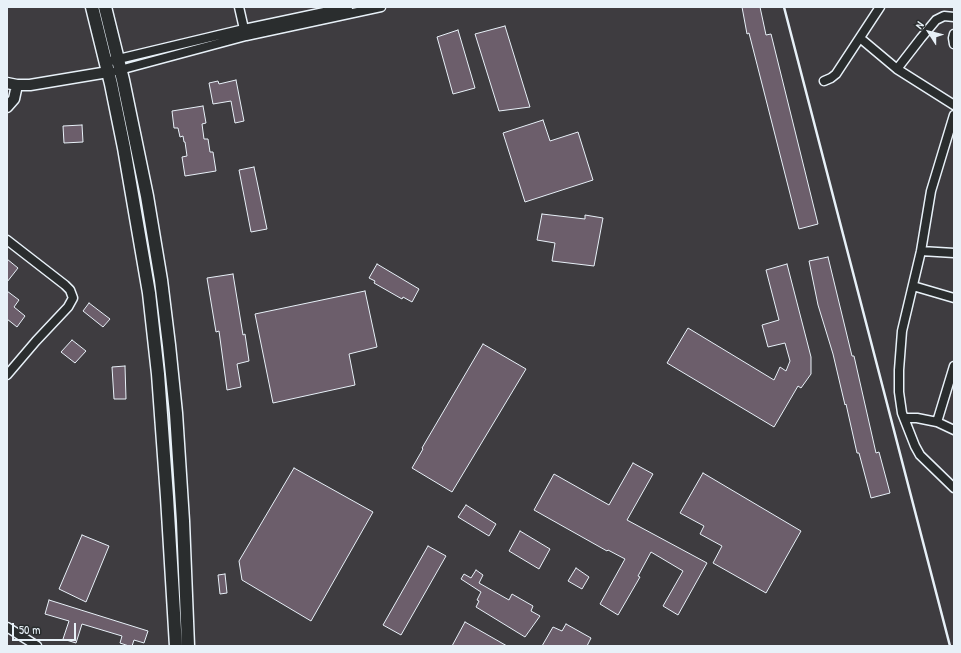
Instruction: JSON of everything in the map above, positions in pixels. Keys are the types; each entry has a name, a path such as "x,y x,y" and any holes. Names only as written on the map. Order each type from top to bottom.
{"main road":[{"path":"92,7 112,87 124,148 142,248 152,323 158,374 176,646"},
{"path":"105,7 121,73 147,196 161,280 169,345 183,521 188,646"}],"street":[{"path":"239,7 244,29"},
{"path":"7,107 16,92 30,85 61,81 107,67 121,73 244,29 348,7"},
{"path":"121,73 146,62 246,36 381,7"},
{"path":"824,81 836,74 880,7"},
{"path":"898,69 936,20 944,16 954,17"},
{"path":"954,34 954,44"},
{"path":"860,38 898,69 954,105"},
{"path":"7,83 16,92"},
{"path":"954,115 931,188 921,251 902,331 899,357 899,392 904,418 914,446 920,455 954,488"},
{"path":"7,240 65,285 70,290 73,298 68,307 7,375"},
{"path":"921,251 954,253"},
{"path":"913,286 954,298"},
{"path":"937,422 954,366"},
{"path":"904,418 917,418 937,422 954,430"},
{"path":"7,627 34,645"}],"building":[{"path":"742,7 760,7 766,35 771,34 818,224 799,229 749,33 747,34"},
{"path":"505,26 530,107 499,111 475,34"},
{"path":"458,30 475,88 453,94 437,37"},
{"path":"236,80 244,121 235,123 231,101 213,104 209,83 218,81 219,84"},
{"path":"203,106 206,123 202,124 204,139 208,139 210,152 213,152 216,171 185,176 182,157 187,156 185,142 183,136 180,137 178,128 174,128 172,111"},
{"path":"543,120 550,141 578,132 593,180 525,202 503,133"},
{"path":"82,125 83,142 64,143 63,126"},
{"path":"254,167 267,229 251,232 239,170"},
{"path":"542,214 585,219 585,215 603,218 594,266 552,261 555,243 537,240"},
{"path":"828,257 852,356 854,356 876,453 879,452 890,493 871,498 859,453 857,453 833,354 818,305 809,261"},
{"path":"7,259 18,268 7,282"},
{"path":"377,264 419,289 412,302 403,297 402,299 374,283 375,281 369,278"},
{"path":"787,264 811,357 811,374 801,388 798,386 774,427 667,363 688,328 774,380 780,367 786,371 790,361 785,343 768,347 762,325 779,320 766,270"},
{"path":"233,274 249,361 237,364 241,387 227,390 219,331 216,332 207,278"},
{"path":"7,291 19,300 14,307 25,316 17,327 7,319"},
{"path":"365,291 377,347 349,354 355,385 273,403 255,314"},
{"path":"89,303 110,319 103,327 83,311"},
{"path":"72,340 86,351 75,363 61,352"},
{"path":"483,344 526,369 452,492 412,468 423,449 422,448"},
{"path":"125,366 126,399 114,399 112,367"},
{"path":"633,463 653,474 627,520 707,563 678,615 663,606 683,571 651,552 638,576 640,577 618,615 600,604 625,559 608,550 607,551 534,510 554,474 609,505"},
{"path":"294,468 373,512 311,621 242,580 239,561"},
{"path":"703,473 801,531 766,593 713,563 722,546 700,534 704,526 680,513"},
{"path":"466,505 496,524 489,536 458,517"},
{"path":"520,531 550,549 539,569 509,551"},
{"path":"82,535 109,546 86,602 59,589"},
{"path":"428,546 446,556 401,635 383,625"},
{"path":"576,568 589,577 582,589 568,581"},
{"path":"476,570 483,575 479,583 509,600 512,594 533,606 531,611 540,616 525,637 476,607 479,601 477,600 481,592 461,579 464,574 471,578"},
{"path":"225,574 227,593 220,594 218,575"},
{"path":"49,600 148,631 144,643 134,640 132,646 129,646 120,643 122,636 82,624 76,643 63,639 69,621 45,614"},
{"path":"465,622 507,646 452,646"},
{"path":"566,624 591,638 587,646 542,646 553,627 562,631"}],"railway":[{"path":"784,7 950,646"}]}
